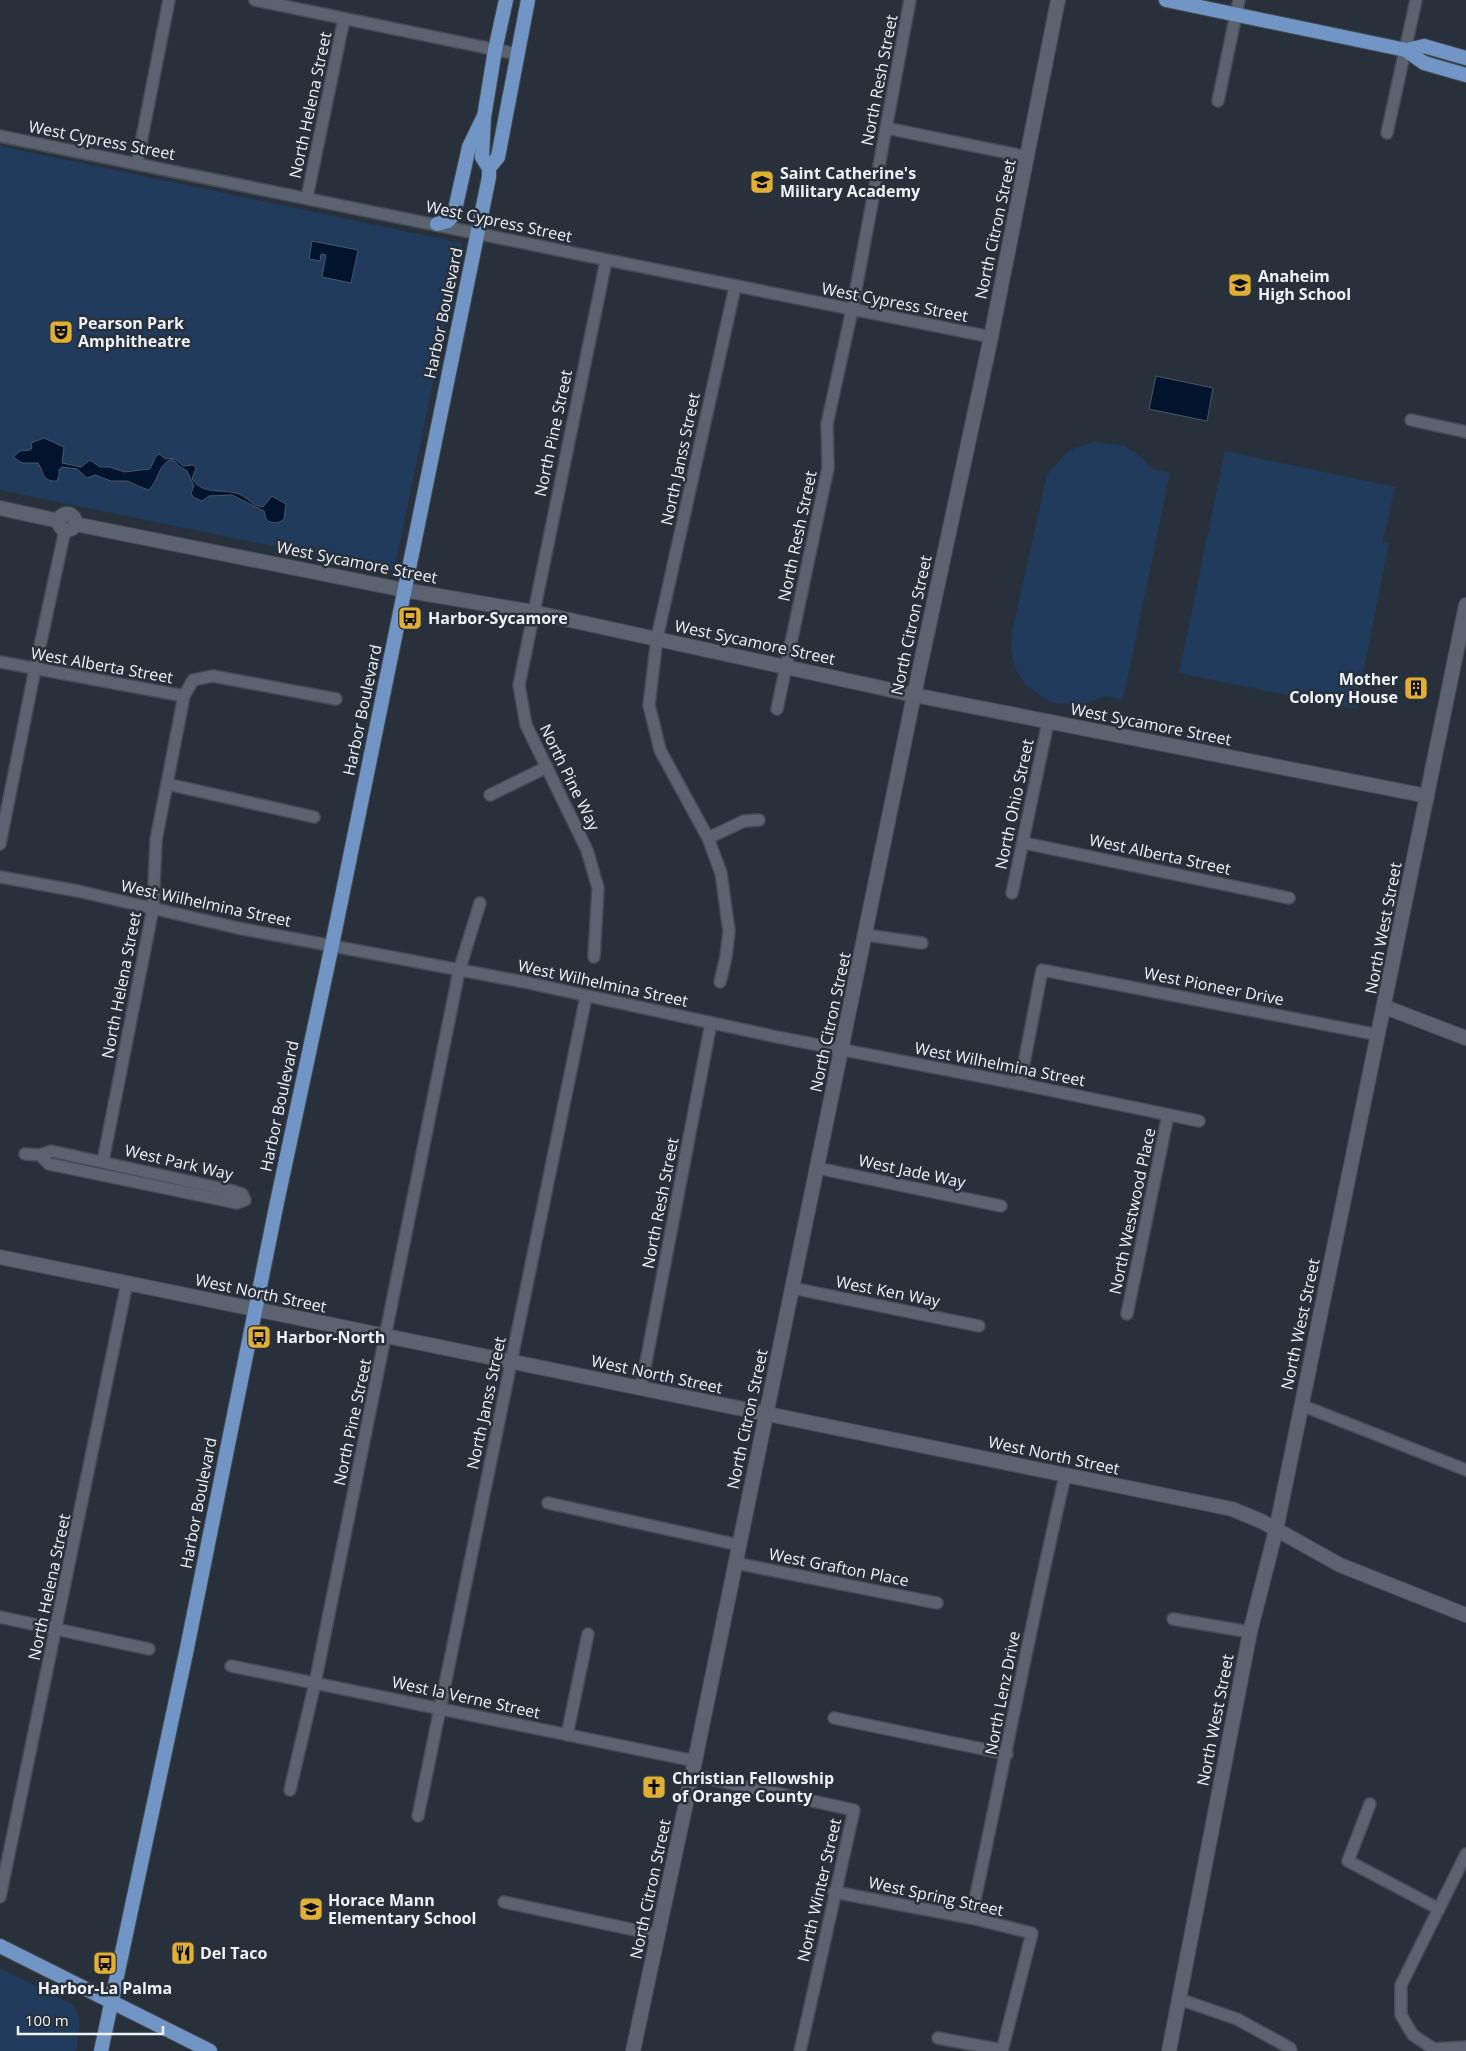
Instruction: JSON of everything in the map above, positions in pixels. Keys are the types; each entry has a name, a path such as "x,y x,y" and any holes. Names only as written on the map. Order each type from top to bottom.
{"main road":[{"name":"Harbor Boulevard","path":"489,168 482,157 484,117 495,50 506,0"},
{"name":"Harbor Boulevard","path":"101,2051 110,2001 186,1653 255,1309 332,945 489,168 498,157 528,0"},
{"path":"1166,0 1237,7 1406,50 1424,63 1466,75"},
{"path":"1406,50 1424,46 1466,58"},
{"path":"437,224 448,221 454,214 469,147 484,117"},
{"path":"0,1946 210,2051"}],"street":[{"path":"137,163 169,0"},
{"path":"255,0 517,54"},
{"name":"North Resh Street","path":"777,709 828,468 826,424 852,310 910,0"},
{"name":"North Citron Street","path":"632,2051 695,1761 914,695 1028,157 1058,0"},
{"path":"1387,133 1416,0"},
{"path":"1218,101 1237,7"},
{"name":"North Helena Street","path":"307,197 344,19"},
{"path":"886,128 1028,157"},
{"name":"West Cypress Street","path":"0,136 307,197 606,261 990,337"},
{"name":"North Pine Street","path":"533,612 606,261"},
{"name":"North Janss Street","path":"720,982 726,957 729,931 728,908 721,873 708,838 660,750 649,705 657,638 735,287"},
{"path":"1411,420 1466,432"},
{"name":"West Sycamore Street","path":"0,508 66,525 404,590 533,612 914,695 1427,796"},
{"path":"0,844 66,525"},
{"name":"North West Street","path":"1169,2051 1250,1632 1276,1530 1385,1007 1466,605"},
{"name":"North Pine Way","path":"533,612 519,685 526,725 587,850 598,888 594,957"},
{"name":"West Alberta Street","path":"0,662 184,696 193,680 213,676 336,698"},
{"name":"North Helena Street","path":"102,1161 153,908 156,840 184,696"},
{"name":"North Ohio Street","path":"1012,893 1048,722"},
{"path":"490,795 547,767"},
{"path":"167,784 314,817"},
{"path":"708,838 744,821 759,820"},
{"name":"West Alberta Street","path":"1024,843 1289,898"},
{"name":"West Wilhelmina Street","path":"0,877 153,908 238,928 524,982 711,1023 1199,1121"},
{"name":"North Pine Street","path":"290,1790 315,1683 459,971 480,903"},
{"path":"866,935 922,943"},
{"name":"West Pioneer Drive","path":"1020,1084 1042,970 1379,1035"},
{"name":"North Janss Street","path":"418,1816 586,997"},
{"path":"1385,1007 1466,1038"},
{"name":"North Resh Street","path":"641,1388 711,1023"},
{"name":"North Westwood Place","path":"1127,1314 1168,1116"},
{"name":"West Park Way","path":"25,1154 40,1156 51,1151 102,1161 233,1191 242,1194 245,1200 237,1203 49,1164 40,1156"},
{"name":"West Jade Way","path":"818,1168 1001,1206"},
{"name":"West North Street","path":"0,1257 1232,1510 1261,1521 1340,1565 1466,1615"},
{"name":"North Helena Street","path":"0,1897 127,1283"},
{"name":"West Ken Way","path":"792,1288 979,1326"},
{"path":"1301,1405 1466,1470"},
{"name":"North Lenz Drive","path":"971,1918 1007,1754 1037,1596 1065,1476"},
{"path":"548,1504 739,1545"},
{"name":"West Grafton Place","path":"735,1563 937,1604"},
{"path":"0,1617 149,1649"},
{"path":"1173,1619 1250,1632"},
{"path":"567,1735 588,1634"},
{"name":"West la Verne Street","path":"232,1666 695,1761"},
{"path":"834,1718 1007,1754"},
{"name":"North Winter Street","path":"692,1775 854,1810 834,1892 800,2051"},
{"path":"1370,1804 1348,1861 1439,1909"},
{"path":"1466,1854 1401,1985 1401,2015 1413,2035 1434,2049 1466,2047"},
{"name":"West Spring Street","path":"834,1892 971,1918 1032,1933 1002,2050"},
{"path":"504,1902 658,1935"},
{"path":"1179,2000 1237,2019 1290,2048 1291,2051"},
{"path":"938,2038 1002,2050"}],"shaded area":[{"path":"0,146 462,243 394,571 0,490"},
{"path":"312,241 358,250 351,283 322,277 326,255 321,254 320,261 309,259"},
{"path":"1156,376 1213,388 1207,421 1149,409"},
{"path":"44,438 64,447 62,463 81,467 90,460 100,467 110,467 124,472 150,469 156,456 159,454 166,459 174,458 183,466 194,465 196,468 192,479 202,488 233,492 245,497 255,505 263,507 272,496 286,504 284,519 277,523 272,523 266,519 264,511 232,495 209,496 202,501 193,497 191,493 194,486 187,471 173,459 164,465 152,487 148,490 127,481 111,481 95,475 87,478 77,469 62,467 59,470 57,481 49,480 44,476 38,463 22,463 13,457 20,451 30,450 32,448 31,443"},
{"path":"1095,442 1124,446 1140,456 1152,469 1170,473 1123,700 1105,696 1080,705 1050,702 1026,685 1016,670 1011,651 1012,633 1047,475 1067,452"},
{"path":"1225,451 1395,487 1383,542 1389,542 1356,709 1179,673"},
{"path":"0,1968 73,2005 80,2019 76,2051 0,2051"}],"place":[{"name":"Saint Catherine's Military Academy","path":"762,182"},
{"name":"Anaheim High School","path":"1240,285"},
{"name":"Pearson Park Amphitheatre","path":"61,332"},
{"name":"Harbor-Sycamore","path":"410,618"},
{"name":"Mother Colony House","path":"1416,688"},
{"name":"Harbor-North","path":"259,1337"},
{"name":"Christian Fellowship of Orange County","path":"654,1787"},
{"name":"Horace Mann Elementary School","path":"311,1909"},
{"name":"Del Taco","path":"183,1953"},
{"name":"Harbor-La Palma","path":"105,1963"}]}
